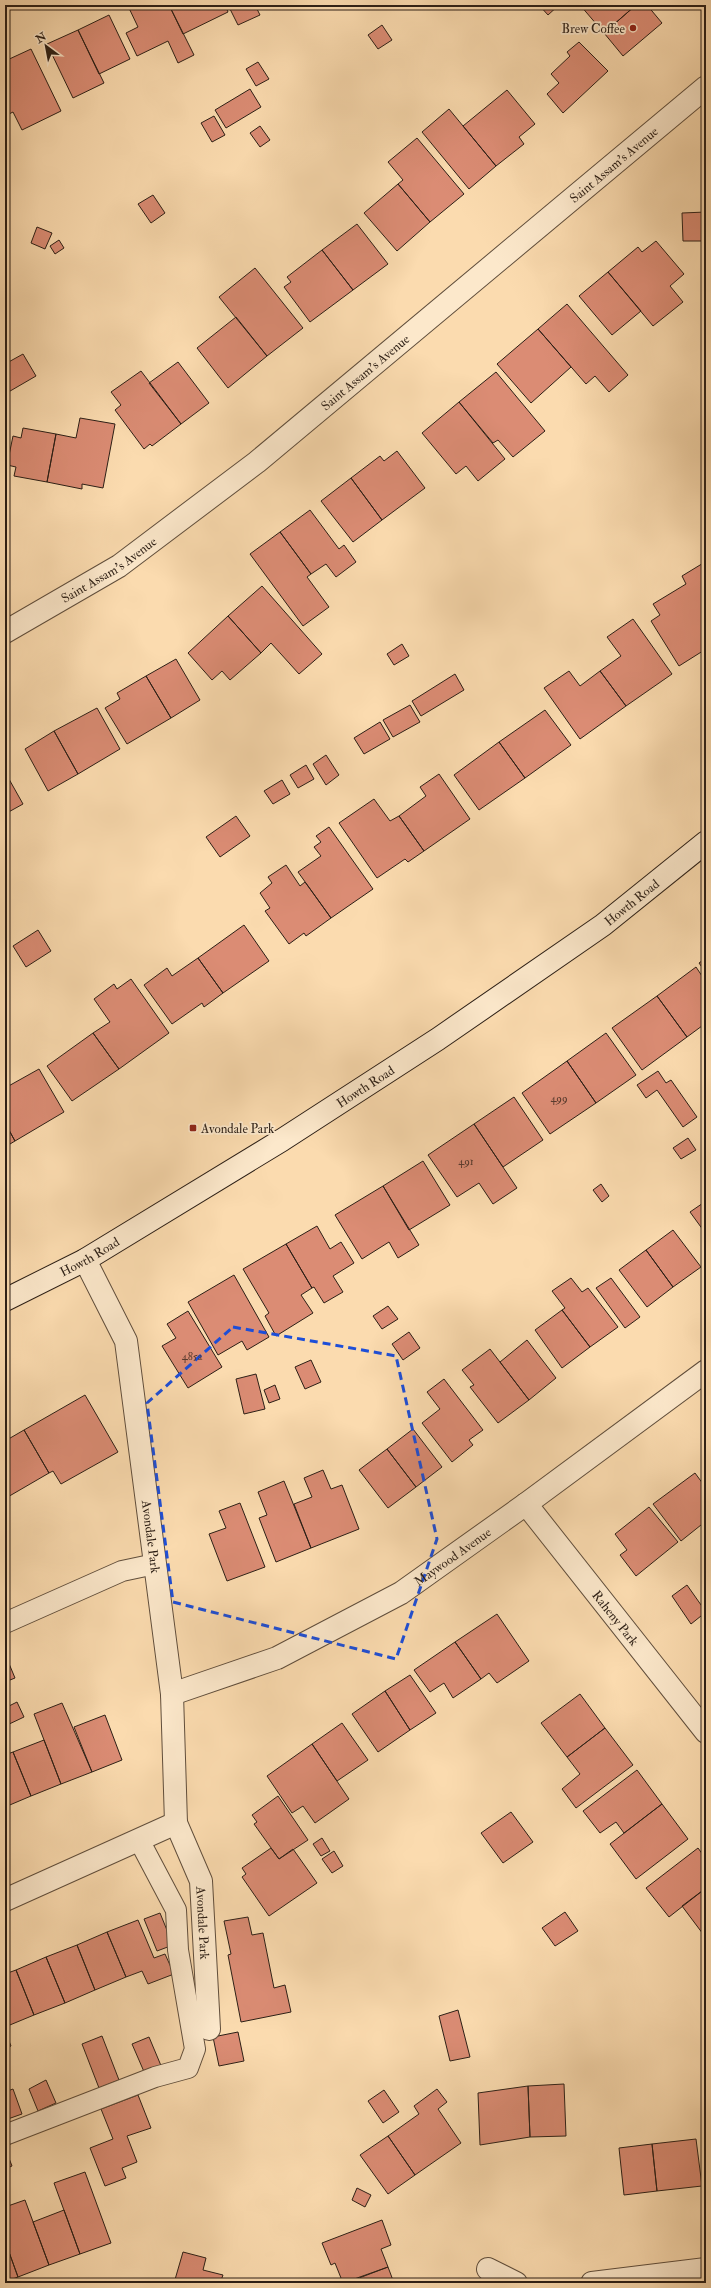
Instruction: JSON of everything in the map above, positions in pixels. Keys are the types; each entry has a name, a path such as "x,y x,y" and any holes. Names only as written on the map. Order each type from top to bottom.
{"street":[{"name":"Saint Assam's Avenue","path":"5,632 119,566 258,462 706,87"},
{"name":"Howth Road","path":"5,1300 85,1260 282,1140 438,1039 603,925 706,842"},
{"name":"Avondale Park","path":"85,1260 126,1341 172,1694 176,1823 201,1881 209,2029"},
{"name":"Maywood Avenue","path":"172,1694 277,1658 400,1593 526,1504 706,1371"},
{"name":"Raheny Park","path":"526,1504 706,1732"},
{"path":"5,1900 176,1823"},
{"path":"592,2283 706,2268"},
{"path":"488,2269 516,2283"}],"lane":[{"path":"5,1623 122,1572 155,1564"},
{"path":"5,2135 155,2077 188,2068 195,2049 178,1950 176,1910 139,1840"}],"highlighted area":[{"path":"233,1327 396,1356 437,1539 396,1659 173,1602 147,1403"}],"building":[{"path":"169,5 194,55 178,63 168,41 137,56 126,33 138,27 128,6"},
{"path":"169,5 225,5 228,12 183,34"},
{"path":"238,5 255,5 260,15 238,25 230,9"},
{"path":"539,5 559,5 548,15"},
{"path":"580,5 636,5 604,33"},
{"name":"Brew Coffee","path":"636,5 647,5 662,23 623,56 604,33"},
{"path":"109,15 130,59 99,74 78,30"},
{"path":"382,25 392,40 378,49 368,35"},
{"path":"78,30 104,83 73,98 47,44"},
{"path":"579,42 608,71 563,113 547,94 559,83 551,74 570,56 567,52"},
{"path":"31,49 61,111 22,130 13,112 7,115 5,112 5,61"},
{"path":"258,62 269,79 256,86 246,69"},
{"path":"250,89 261,107 226,128 215,110"},
{"path":"507,90 535,124 519,137 524,144 496,166 463,126"},
{"path":"449,109 496,166 469,189 422,132"},
{"path":"214,116 225,135 212,142 201,123"},
{"path":"260,126 270,140 260,147 250,133"},
{"path":"417,138 464,194 430,222 398,184 403,180 388,162"},
{"path":"398,184 430,222 397,251 364,213"},
{"path":"153,195 165,213 151,223 138,204"},
{"path":"706,212 706,241 683,241 682,213"},
{"path":"357,224 388,264 353,290 322,250"},
{"path":"37,227 52,233 45,249 31,243"},
{"path":"59,240 64,248 55,254 50,246"},
{"path":"656,241 684,274 670,286 683,302 653,326 608,272 638,247 642,252"},
{"path":"322,250 353,290 310,322 284,287 291,282 287,277"},
{"path":"255,268 303,328 267,356 219,297"},
{"path":"608,272 641,311 612,335 579,296"},
{"path":"567,304 628,375 609,392 595,376 586,384 538,329"},
{"path":"236,317 267,356 228,388 197,348"},
{"path":"538,329 571,367 531,403 497,364"},
{"path":"23,354 36,376 5,394 5,364"},
{"path":"178,362 209,403 181,424 149,383"},
{"path":"141,371 181,424 152,446 150,444 144,449 115,410 121,405 111,392"},
{"path":"496,372 545,431 513,457 498,440 493,443 459,402"},
{"path":"459,402 505,459 478,481 466,466 456,474 422,433"},
{"path":"80,418 115,424 103,488 82,484 82,489 47,482 56,434 76,438"},
{"path":"23,428 56,434 47,482 14,476 16,467 7,465 13,436 21,438"},
{"path":"397,451 425,488 382,520 351,478 380,456 384,461"},
{"path":"351,478 382,520 353,542 321,501"},
{"path":"310,510 339,549 344,545 356,562 336,577 326,564 311,574 280,532"},
{"path":"280,532 311,574 307,577 329,607 303,626 250,554"},
{"path":"705,562 706,649 679,666 651,621 660,615 653,604 686,584 682,576"},
{"path":"262,586 322,654 299,674 271,643 261,653 228,616"},
{"path":"228,616 261,653 230,680 222,671 212,680 188,653"},
{"path":"633,619 672,674 626,706 600,671 621,656 607,637"},
{"path":"402,644 409,656 394,665 387,654"},
{"path":"176,659 200,700 171,718 146,676"},
{"path":"569,671 580,686 600,671 626,706 580,739 544,688"},
{"path":"455,674 464,690 421,716 412,701"},
{"path":"146,676 171,718 127,744 105,708 120,699 117,693"},
{"path":"410,705 420,722 393,737 383,720"},
{"path":"97,708 120,749 78,774 54,731"},
{"path":"545,710 571,745 525,778 499,742"},
{"path":"380,722 390,739 364,754 354,738"},
{"path":"54,731 78,774 48,791 25,749"},
{"path":"499,742 525,778 479,810 454,775"},
{"path":"326,755 339,775 326,785 313,764"},
{"path":"306,765 314,779 298,788 290,775"},
{"path":"5,772 23,804 5,814"},
{"path":"439,774 470,819 424,851 399,816 426,796 420,787"},
{"path":"282,780 290,794 273,804 264,791"},
{"path":"374,799 390,821 399,816 424,851 408,862 405,859 377,878 339,823"},
{"path":"236,816 250,836 220,857 206,837"},
{"path":"329,827 373,889 331,918 298,872 321,856 314,847 321,842 316,836"},
{"path":"286,865 300,886 305,882 331,918 306,936 304,933 289,944 265,911 270,908 260,893 272,883 268,877"},
{"path":"244,925 269,961 223,993 198,958"},
{"path":"38,930 51,951 26,967 13,946"},
{"path":"198,958 223,993 204,1007 202,1003 172,1024 144,985 167,968 172,976"},
{"path":"706,958 706,973 699,963"},
{"path":"696,967 706,982 706,1023 687,1037 657,996"},
{"path":"131,979 169,1033 119,1069 93,1033 110,1022 94,999 114,984 117,989"},
{"path":"657,996 687,1037 642,1070 612,1028"},
{"path":"93,1033 119,1069 72,1101 47,1066"},
{"path":"606,1033 636,1075 596,1103 567,1061"},
{"path":"567,1061 596,1103 550,1134 522,1093"},
{"path":"39,1069 64,1112 15,1141 5,1123 5,1088"},
{"path":"658,1071 666,1083 671,1080 697,1117 683,1127 657,1090 646,1098 637,1085"},
{"path":"514,1097 543,1140 503,1167 474,1124"},
{"path":"5,1123 15,1141 5,1147"},
{"path":"474,1124 517,1188 493,1204 479,1183 457,1197 428,1155"},
{"path":"688,1138 696,1150 681,1159 673,1148"},
{"path":"423,1161 450,1205 409,1230 383,1186"},
{"path":"601,1184 609,1196 602,1202 593,1190"},
{"path":"383,1186 419,1245 398,1258 389,1242 362,1259 335,1215"},
{"path":"706,1201 706,1234 690,1212"},
{"path":"317,1226 330,1249 341,1242 354,1263 333,1276 343,1292 324,1303 314,1287 312,1288 286,1244"},
{"path":"673,1230 701,1267 673,1287 646,1250"},
{"path":"286,1244 312,1288 301,1295 313,1313 276,1336 265,1316 269,1313 243,1269"},
{"path":"646,1250 673,1287 647,1307 619,1270"},
{"path":"234,1275 269,1337 247,1350 242,1341 218,1355 188,1302"},
{"path":"571,1278 582,1292 588,1288 618,1327 590,1347 562,1310 565,1308 552,1291"},
{"path":"611,1278 640,1317 625,1328 596,1288"},
{"path":"388,1306 398,1319 382,1329 373,1316"},
{"path":"562,1310 590,1347 562,1368 535,1330"},
{"path":"188,1311 222,1367 188,1388 162,1346 176,1338 167,1324"},
{"path":"409,1332 420,1348 403,1360 392,1344"},
{"path":"527,1340 556,1378 529,1400 500,1362"},
{"path":"490,1349 529,1400 498,1423 470,1387 474,1385 462,1370"},
{"path":"311,1360 321,1382 305,1389 295,1367"},
{"path":"256,1374 265,1409 244,1414 236,1379"},
{"path":"444,1379 483,1430 469,1440 473,1445 452,1462 422,1423 440,1409 427,1392"},
{"path":"275,1385 280,1399 269,1403 264,1390"},
{"path":"85,1395 118,1452 61,1484 53,1471 49,1473 24,1430"},
{"path":"413,1429 442,1467 416,1487 387,1449"},
{"path":"24,1430 49,1473 6,1498 5,1441"},
{"path":"387,1449 416,1487 388,1508 359,1470"},
{"path":"323,1470 331,1489 342,1485 359,1529 311,1548 294,1504 312,1497 304,1478"},
{"path":"695,1473 706,1488 706,1521 681,1541 653,1504"},
{"path":"284,1481 311,1548 276,1562 259,1518 267,1515 258,1492"},
{"path":"240,1503 265,1567 227,1581 209,1534 226,1528 219,1511"},
{"path":"649,1507 678,1542 636,1576 620,1555 627,1550 615,1534"},
{"path":"687,1585 706,1612 691,1624 672,1596"},
{"path":"497,1614 529,1661 497,1683 489,1673 481,1679 455,1642"},
{"path":"455,1642 481,1679 453,1698 444,1683 430,1692 414,1670"},
{"path":"5,1654 15,1678 5,1682"},
{"path":"410,1675 436,1713 410,1730 385,1691"},
{"path":"385,1691 410,1730 378,1752 352,1714"},
{"path":"580,1694 605,1728 567,1757 541,1723"},
{"path":"17,1702 24,1717 5,1726 5,1708"},
{"path":"62,1703 92,1772 61,1784 34,1714"},
{"path":"105,1715 122,1760 92,1772 74,1727"},
{"path":"342,1723 368,1760 337,1781 312,1744"},
{"path":"605,1728 633,1765 576,1808 562,1789 580,1774 567,1757"},
{"path":"44,1740 61,1784 31,1796 13,1752"},
{"path":"312,1744 349,1799 315,1823 303,1806 292,1813 267,1776"},
{"path":"13,1752 31,1796 5,1807 5,1755"},
{"path":"637,1770 662,1804 624,1833 616,1822 600,1833 583,1811"},
{"path":"278,1796 308,1840 279,1859 254,1824 257,1822 252,1815"},
{"path":"662,1804 688,1839 636,1879 610,1844"},
{"path":"511,1812 533,1842 503,1863 481,1833"},
{"path":"322,1838 330,1851 321,1856 313,1844"},
{"path":"271,1848 279,1859 293,1849 317,1883 269,1916 242,1877 246,1874 242,1868"},
{"path":"698,1848 706,1859 706,1888 669,1917 646,1888"},
{"path":"334,1851 343,1866 332,1873 322,1859"},
{"path":"706,1888 706,1938 682,1906"},
{"path":"565,1912 578,1931 555,1946 542,1928"},
{"path":"160,1913 173,1945 157,1951 144,1919"},
{"path":"248,1917 252,1935 263,1933 274,1988 285,1985 291,2012 241,2022 228,1955 231,1954 224,1921"},
{"path":"138,1920 154,1958 165,1954 174,1974 148,1984 142,1971 126,1977 107,1932"},
{"path":"107,1932 126,1977 95,1990 77,1945"},
{"path":"77,1945 95,1990 65,2003 46,1957"},
{"path":"46,1957 65,2003 34,2015 16,1970"},
{"path":"16,1970 34,2015 5,2027 5,1974"},
{"path":"458,2010 470,2057 450,2061 439,2016"},
{"path":"5,2031 11,2046 5,2049"},
{"path":"238,2032 244,2061 219,2066 213,2037"},
{"path":"102,2036 119,2080 99,2088 82,2044"},
{"path":"149,2037 162,2068 145,2074 132,2044"},
{"path":"46,2080 56,2103 38,2111 29,2089"},
{"path":"564,2084 566,2136 530,2137 528,2086"},
{"path":"528,2086 530,2137 480,2145 478,2093"},
{"path":"13,2089 22,2114 5,2120 5,2092"},
{"path":"437,2089 447,2102 438,2109 461,2143 415,2175 388,2136 419,2114 414,2106"},
{"path":"384,2090 399,2112 383,2123 368,2101"},
{"path":"138,2095 151,2128 127,2136 137,2162 122,2168 126,2178 105,2186 90,2148 113,2139 101,2109"},
{"path":"388,2136 415,2175 388,2194 360,2155"},
{"path":"696,2139 702,2186 657,2191 652,2144"},
{"path":"652,2144 657,2191 624,2195 619,2148"},
{"path":"5,2148 12,2166 5,2169"},
{"path":"85,2172 111,2243 80,2254 54,2183"},
{"path":"357,2188 371,2195 365,2207 352,2200"},
{"path":"25,2200 49,2265 18,2277 5,2241 5,2207"},
{"path":"64,2210 80,2254 49,2265 33,2222"},
{"path":"382,2220 391,2245 381,2249 388,2267 343,2283 335,2263 331,2265 322,2243"},
{"path":"5,2241 18,2277 5,2282"},
{"path":"183,2252 206,2258 203,2270 223,2275 220,2283 174,2283"},
{"path":"388,2267 394,2283 346,2283"}],"place":[{"name":"Brew Coffee","path":"633,28"},
{"name":"Avondale Park","path":"193,1128"}]}
